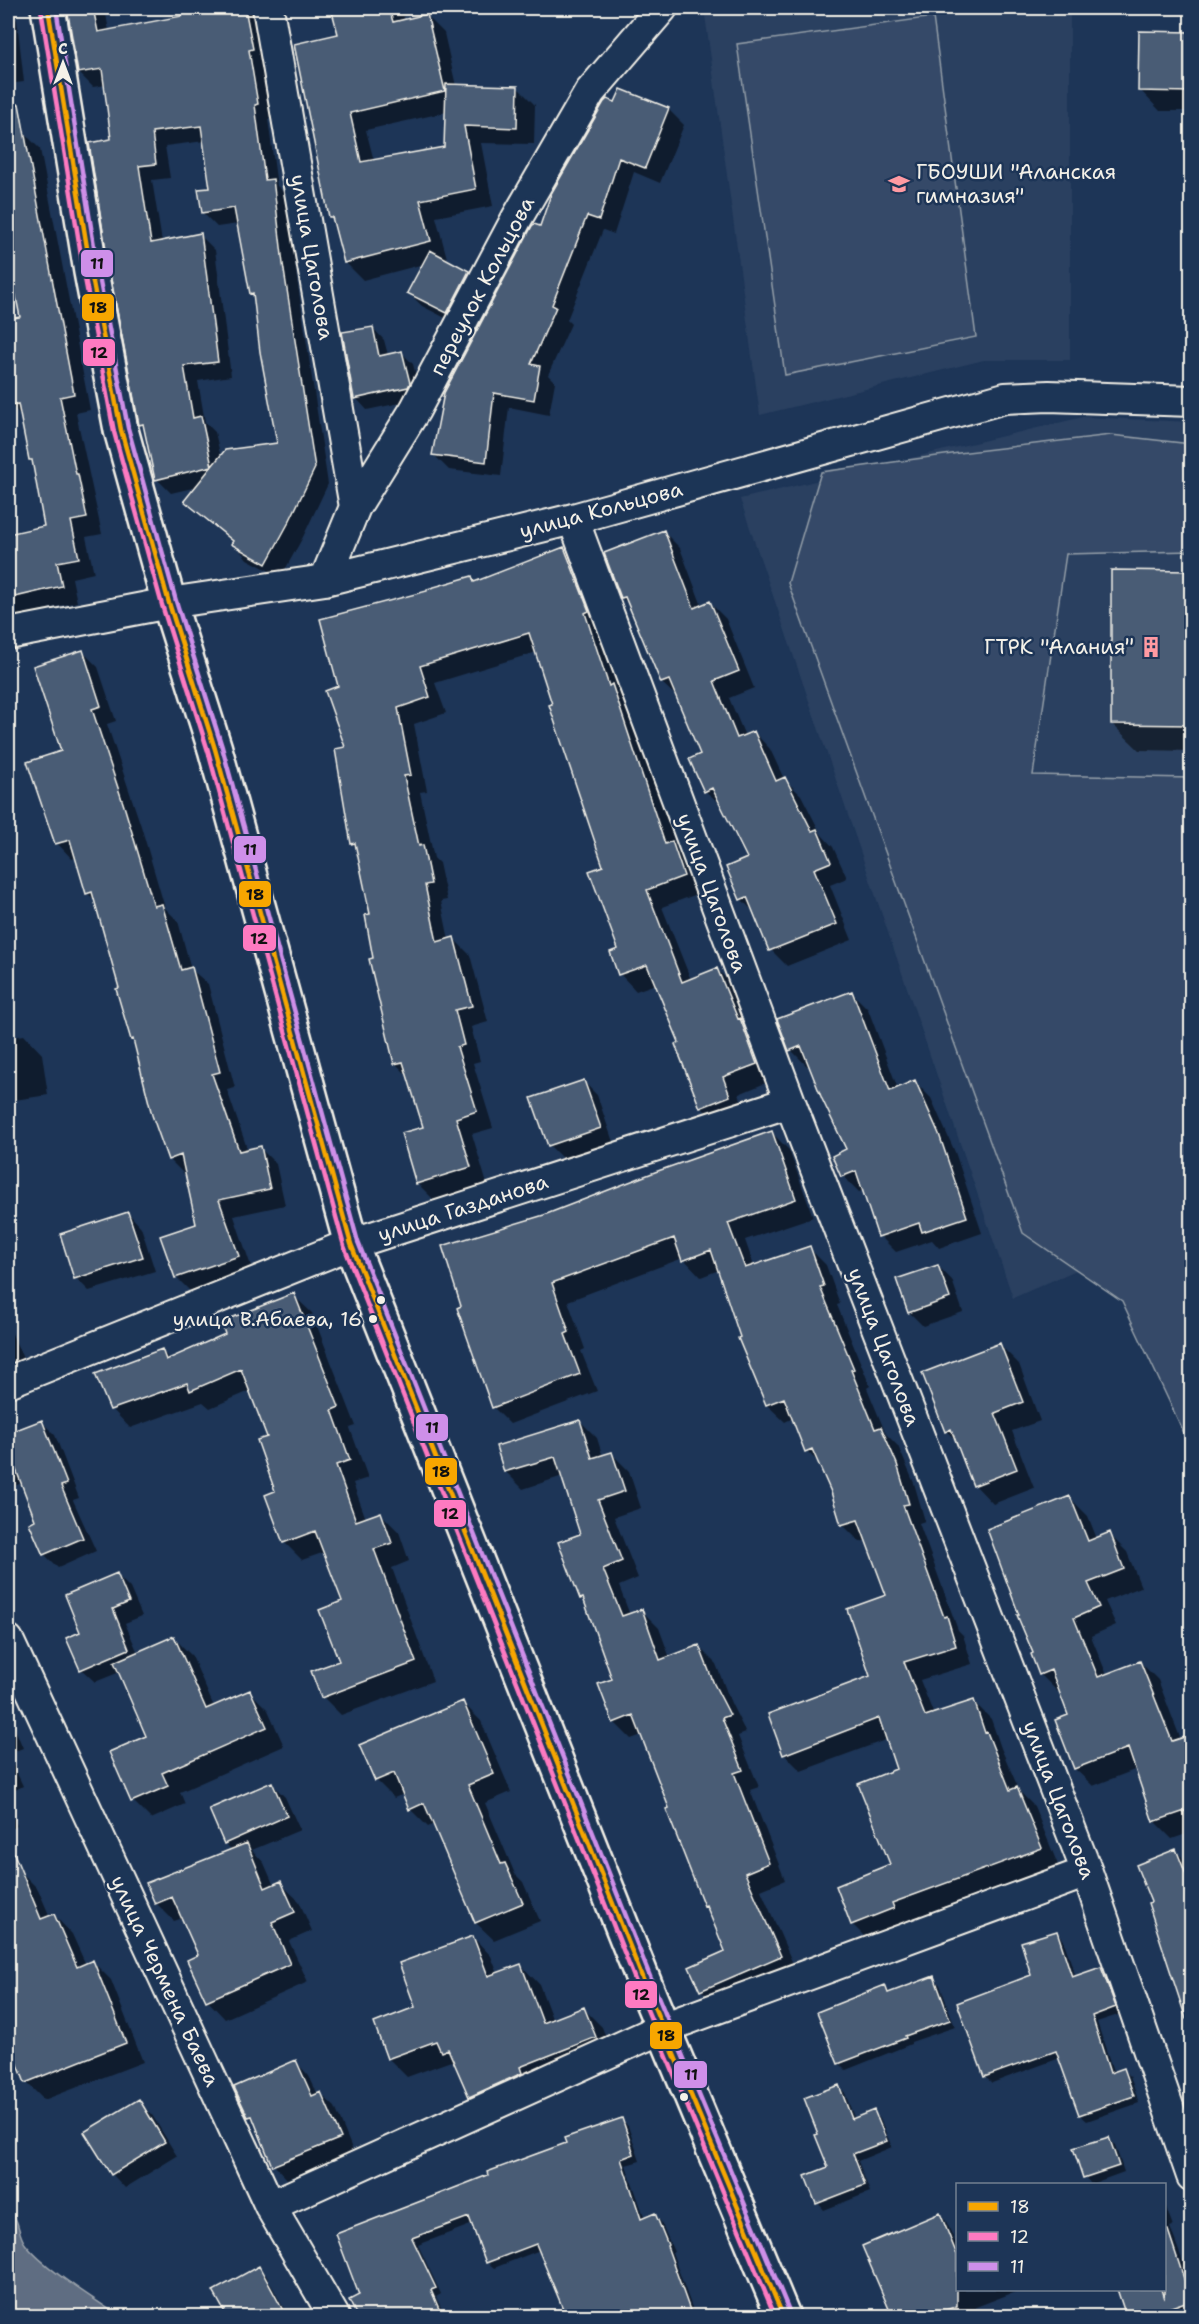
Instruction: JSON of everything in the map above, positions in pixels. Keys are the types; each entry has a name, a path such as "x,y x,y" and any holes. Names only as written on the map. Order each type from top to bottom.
{"main road":[{"path":"48,8 92,272 122,430 169,603 215,749 351,1244 663,2028 783,2316"}],"street":[{"name":"улица Цаголова","path":"268,8 355,507"},
{"name":"переулок Кольцова","path":"325,580 355,507 415,410 517,218 590,92 662,8"},
{"name":"улица Кольцова","path":"8,634 169,603 325,580 573,519 1005,398 1049,396 1191,401"},
{"name":"улица Цаголова","path":"573,519 790,1102 1087,1872 1191,2176"},
{"name":"улица Газданова","path":"8,1382 351,1244 790,1102"},
{"name":"улица Чермена Баева","path":"8,1640 270,2206 334,2316"},
{"path":"270,2206 663,2028 1087,1872"}],"shaded area":[{"name":"ГБОУШИ \"Аланская гимназия\"","path":"704,8 1070,8 1070,360 984,360 760,415"},
{"path":"933,17 976,337 785,375 737,44"},
{"path":"1083,417 1191,422 1191,1348 1135,1244 1013,1298 740,499"},
{"path":"1111,435 1191,444 1191,551 1066,554 1033,775 1191,778 1191,1448 1122,1301 1023,1233 788,583 821,472"},
{"path":"8,2208 15,2218 23,2241 34,2254 70,2283 119,2316 8,2316"}],"building":[{"path":"67,8 93,8 98,32 182,16 182,12 245,8 253,49 249,50 258,104 255,105 265,180 273,179 283,264 315,468 266,564 231,544 233,541 184,501 212,466 155,480 143,424 139,425 109,269 89,143 111,139 102,69 78,73","holes":["201,126 210,188 198,189 202,213 234,208 250,294 253,293 260,352 277,443 225,450 212,466 201,416 193,418 184,366 218,362 201,233 151,243 139,166 156,164 152,132"]},
{"path":"331,8 389,8 393,22 427,14 445,91 350,113 361,162 444,147 446,84 518,86 517,128 464,126 476,189 420,200 431,241 344,263 332,217 329,217 294,44 338,34"},
{"path":"1139,31 1191,32 1191,92 1138,91"},
{"path":"621,89 669,108 645,168 619,158 599,220 587,216 552,305 556,307 531,364 540,366 534,400 494,393 486,462 432,455 444,393 532,226 534,224 540,226 551,194 604,102 607,99 615,102"},
{"path":"19,104 74,394 60,397 87,518 71,521 79,558 57,562 62,586 15,597 8,565 8,534 44,526 32,460 29,460 18,404 8,406 8,319 20,317 8,257 8,105"},
{"path":"430,250 469,271 447,313 407,293"},
{"path":"373,327 379,356 402,351 410,383 408,387 354,399 342,332"},
{"path":"664,530 694,608 710,601 739,671 714,681 737,738 754,731 776,781 785,777 812,831 817,829 831,862 814,869 837,924 769,951 747,897 740,900 726,867 747,858 712,788 704,792 689,759 700,754 669,680 661,683 625,597 621,598 604,553"},
{"path":"564,547 589,611 585,613 609,686 612,684 665,844 672,841 684,876 647,890 682,982 717,968 738,1019 740,1018 757,1064 723,1077 730,1096 700,1108 675,1044 679,1042 647,965 618,975 610,952 618,949 589,871 603,866 549,705 552,704 529,633 420,666 430,697 398,708 411,775 404,776 419,846 423,845 431,884 425,885 437,942 454,937 472,1006 455,1010 464,1045 457,1047 477,1111 456,1118 471,1167 416,1184 401,1133 423,1127 403,1062 394,1064 369,959 373,958 365,915 370,914 355,843 351,844 335,749 345,747 325,691 338,686 320,619 427,591 427,589 472,576 474,582"},
{"name":"ГТРК \"Алания\"","path":"1111,570 1191,571 1191,725 1111,724"},
{"path":"83,650 101,706 92,709 154,906 162,904 181,970 192,967 220,1072 212,1074 239,1151 261,1146 270,1189 219,1200 239,1256 175,1278 160,1236 196,1224 181,1155 168,1160 152,1115 133,1039 131,1040 116,989 119,988 92,892 86,894 70,840 55,844 27,762 61,751 33,666"},
{"path":"852,991 890,1091 915,1080 939,1134 967,1217 922,1232 919,1223 878,1237 856,1171 841,1177 832,1156 846,1149 822,1099 801,1046 789,1051 777,1019"},
{"path":"584,1080 601,1128 548,1146 531,1098"},
{"path":"772,1131 796,1199 728,1223 745,1268 810,1246 824,1286 820,1287 854,1369 851,1370 875,1429 881,1427 897,1464 909,1504 903,1505 944,1617 947,1616 956,1646 904,1662 925,1716 974,1700 985,1733 987,1732 1010,1790 1017,1787 1042,1848 892,1903 894,1908 851,1925 836,1886 890,1864 858,1784 896,1769 879,1718 783,1755 768,1714 870,1676 847,1609 886,1595 858,1520 841,1525 831,1492 812,1449 805,1452 784,1398 766,1405 738,1338 740,1337 711,1250 682,1261 674,1238 552,1283 569,1332 565,1334 580,1374 492,1408 457,1308 461,1306 442,1246 544,1215 655,1172"},
{"path":"128,1212 143,1257 74,1279 60,1234"},
{"path":"938,1265 950,1298 908,1313 896,1279"},
{"path":"294,1293 339,1407 332,1410 350,1460 336,1465 356,1521 381,1512 392,1543 374,1549 416,1662 321,1698 311,1671 339,1661 319,1610 342,1601 315,1531 283,1543 265,1495 275,1491 257,1440 267,1437 241,1369 190,1391 187,1383 110,1410 95,1374 162,1349 166,1360 225,1334 221,1322"},
{"path":"1000,1343 1023,1402 995,1413 1017,1469 973,1486 951,1429 945,1432 922,1373"},
{"path":"42,1420 67,1484 61,1486 83,1538 43,1555 29,1523 35,1520 15,1467 8,1470 8,1433"},
{"path":"580,1420 592,1458 612,1452 625,1491 598,1500 622,1561 603,1569 622,1616 642,1609 660,1660 699,1645 714,1684 730,1715 722,1718 743,1770 734,1773 769,1863 745,1873 781,1956 700,1991 689,1967 725,1951 706,1905 704,1906 666,1809 669,1808 633,1715 613,1723 598,1684 612,1679 583,1598 580,1599 558,1542 580,1534 555,1457 504,1472 496,1446"},
{"path":"1070,1496 1088,1541 1110,1532 1124,1569 1088,1583 1099,1607 1074,1618 1098,1677 1140,1661 1172,1741 1191,1735 1191,1809 1153,1822 1128,1748 1074,1769 1055,1720 1068,1715 1051,1670 1039,1675 987,1529"},
{"path":"117,1573 129,1602 113,1609 129,1649 80,1670 66,1638 80,1632 65,1595"},
{"path":"174,1636 206,1709 250,1690 267,1727 162,1773 168,1786 131,1802 109,1752 146,1736 114,1662"},
{"path":"463,1701 494,1774 468,1785 501,1864 505,1863 523,1903 475,1923 424,1803 409,1810 394,1773 375,1781 359,1745"},
{"path":"272,1782 287,1816 224,1844 209,1809"},
{"path":"8,1839 41,1919 54,1914 77,1967 93,1960 126,2043 25,2083 8,2038"},
{"path":"247,1843 265,1888 281,1881 295,1912 272,1922 290,1964 206,2001 187,1960 198,1955 172,1897 155,1904 146,1883"},
{"path":"1176,1849 1191,1887 1191,2018 1186,2019 1148,1903 1151,1902 1136,1865"},
{"path":"1057,1931 1072,1977 1101,1967 1116,2007 1092,2016 1110,2073 1124,2068 1134,2096 1079,2115 1056,2051 984,2077 957,2003 1031,1975 1021,1942"},
{"path":"473,1936 488,1976 521,1964 543,2023 584,2007 596,2037 520,2067 522,2073 469,2097 448,2049 441,2052 436,2041 387,2059 374,2023 415,2007 399,1963"},
{"path":"934,1976 950,2020 838,2064 817,2012 885,1985 888,1993"},
{"path":"296,2060 312,2096 321,2092 341,2138 272,2166 252,2116 248,2117 234,2087"},
{"path":"839,2085 852,2119 874,2110 887,2141 853,2154 865,2185 816,2204 805,2176 828,2167 804,2098"},
{"path":"139,2099 165,2142 111,2175 84,2132"},
{"path":"622,2118 634,2154 621,2159 641,2219 655,2213 692,2316 566,2316 536,2244 486,2263 469,2217 412,2238 436,2288 431,2290 442,2316 357,2316 349,2300 359,2295 336,2234 488,2175 487,2172 566,2143 564,2138"},
{"path":"1109,2137 1119,2166 1083,2178 1073,2148"},
{"path":"940,2213 956,2253 957,2306 930,2316 892,2316 862,2246"},
{"path":"1166,2230 1168,2230 1191,2300 1146,2316 1126,2316 1118,2291 1162,2291 1164,2299"},
{"path":"259,2266 286,2316 227,2316 213,2291"}],"transit line":[{"name":"18","path":"48,8 91,272 121,430 169,603 215,749 351,1244 650,1997 783,2316"},
{"name":"11","path":"56,8 98,271 128,428 176,601 222,747 358,1242 657,1994 790,2313"},
{"name":"12","path":"41,9 84,273 114,432 162,605 208,751 344,1246 643,2000 775,2316"}],"place":[{"name":"ГБОУШИ \"Аланская гимназия\"","path":"899,184"},
{"name":"ГТРК \"Алания\"","path":"1151,647"},
{"name":"улица В.Абаева, 16","path":"373,1319"}]}
